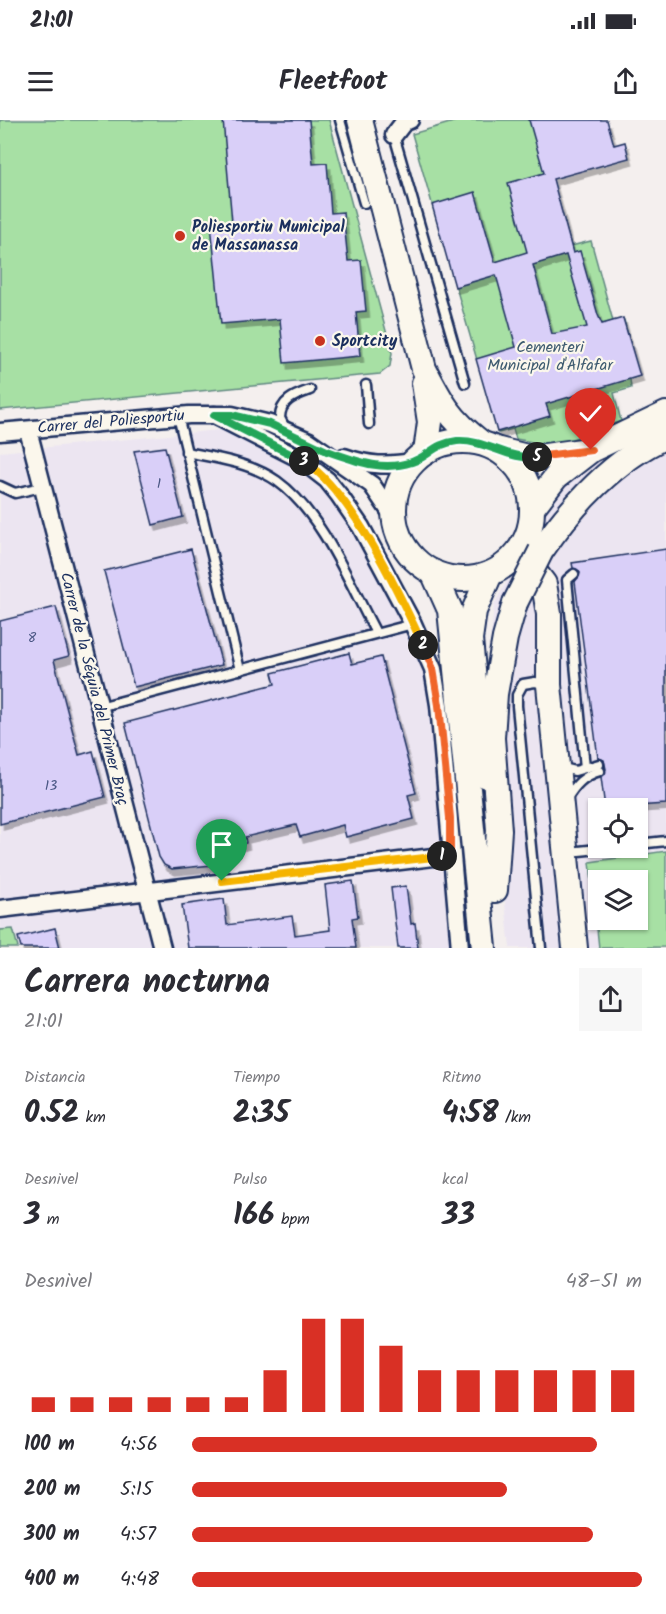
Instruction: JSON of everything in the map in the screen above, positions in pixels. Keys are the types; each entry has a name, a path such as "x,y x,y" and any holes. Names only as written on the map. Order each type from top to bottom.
{"street":[{"path":"360,120 424,369 430,422 420,457 398,488 395,519 398,532 412,556 434,572 456,579 490,574 530,551 559,525 600,482 640,451 666,436"},
{"path":"394,135 404,122 410,120"},
{"path":"424,369 440,402 452,419 515,465 528,485 532,508 529,531 530,551 505,638 495,694 492,738 499,830 487,892 472,948"},
{"path":"532,508 556,477 591,450 666,414"},
{"path":"214,415 283,448 327,480 361,527 413,624 435,680 450,818 450,855 460,948"},
{"name":"Carrer del Poliesportiu","path":"0,432 178,416 232,415 270,424 323,450 372,485 395,519"},
{"name":"Carrer de la Séquia del Primer Braç","path":"28,430 162,948"},
{"path":"420,457 457,441 488,446 531,458 591,450"},
{"name":"Carrer del Poliesportiu","path":"323,450 367,465 386,466 420,457"},
{"path":"530,551 544,584 549,614 549,685 575,948"},
{"path":"434,572 450,612 487,892 501,948"},
{"path":"484,948 487,892 470,639 474,611 490,574"},
{"path":"0,909 450,855"}],"lane":[{"path":"340,120 364,203"},
{"path":"394,135 465,383"},
{"path":"366,385 369,424"},
{"path":"292,434 285,427 280,411 283,404 310,390"},
{"path":"178,416 240,670"},
{"path":"186,452 230,460 277,481 315,519 376,633"},
{"path":"0,486 15,493 42,487"},
{"path":"574,574 567,580 585,768"},
{"path":"99,707 413,624"},
{"path":"541,948 517,695 523,684 535,682 549,685"},
{"path":"557,767 575,771 600,768 576,784 561,808"},
{"path":"648,843 666,841"},
{"path":"565,852 588,850"}],"shaded area":[{"path":"666,402 666,948 510,948 484,712 494,605 553,495 625,420"},
{"path":"228,429 304,465 353,532 426,665 454,948 0,948 0,452"}],"green space":[{"name":"Poliesportiu Municipal de Massanassa","path":"0,120 329,120 392,353 390,366 380,374 0,410"},
{"name":"Cementeri Municipal d'Alfafar","path":"460,120 536,120 571,246 591,241 613,321 624,320 639,376 630,379 631,388 614,393 621,421 553,446 516,439 513,429 498,433 412,134"},
{"path":"666,851 666,947 599,948 597,930 648,930 648,870 591,870 590,862 618,858 648,858 648,854"},
{"path":"13,929 18,948 0,948 0,930"}],"building":[{"path":"223,120 309,120 313,164 327,163 331,213 343,212 348,261 361,260 366,311 356,312 360,356 284,363 280,319 221,324 211,224 232,222"},
{"path":"529,120 607,120 614,145 625,142 629,158 553,179 573,253 580,251 598,315 602,324 623,318 640,376 546,404 550,416 497,432 476,359 516,347 496,275 455,287 432,205 475,192 495,262 527,252 508,183 544,173","holes":["566,255 587,327 552,334 533,265"]},
{"path":"165,447 183,517 153,525 134,451"},
{"path":"191,549 222,665 134,687 104,571"},
{"path":"666,549 666,804 648,805 648,798 604,798 601,777 606,769 604,760 598,758 575,582 580,573 573,568 572,563"},
{"path":"56,607 69,656 54,660 79,755 93,751 105,797 0,824 0,621"},
{"path":"349,653 352,664 381,657 416,793 408,795 414,819 346,837 343,825 300,837 296,825 245,837 246,843 208,853 212,865 172,869 164,865 159,857 125,723 275,684 272,673"},
{"path":"353,881 358,917 352,918 356,948 188,948 182,905 224,899 227,925 292,916 295,935 330,930 325,885"},
{"path":"406,886 411,924 415,923 418,948 398,948 391,888"},
{"path":"55,928 60,948 21,948 18,937"}],"place":[{"name":"Poliesportiu Municipal de Massanassa","path":"180,236"},
{"name":"Sportcity","path":"320,341"}],"route":[{"path":"222,881 450,855 450,818 439,705 433,669 404,606 361,527 339,495 314,468 283,448 214,415 232,415 270,424 309,441 323,450 367,465 386,466 414,462 426,452 457,441 480,442 496,450 531,458 591,450"}]}
